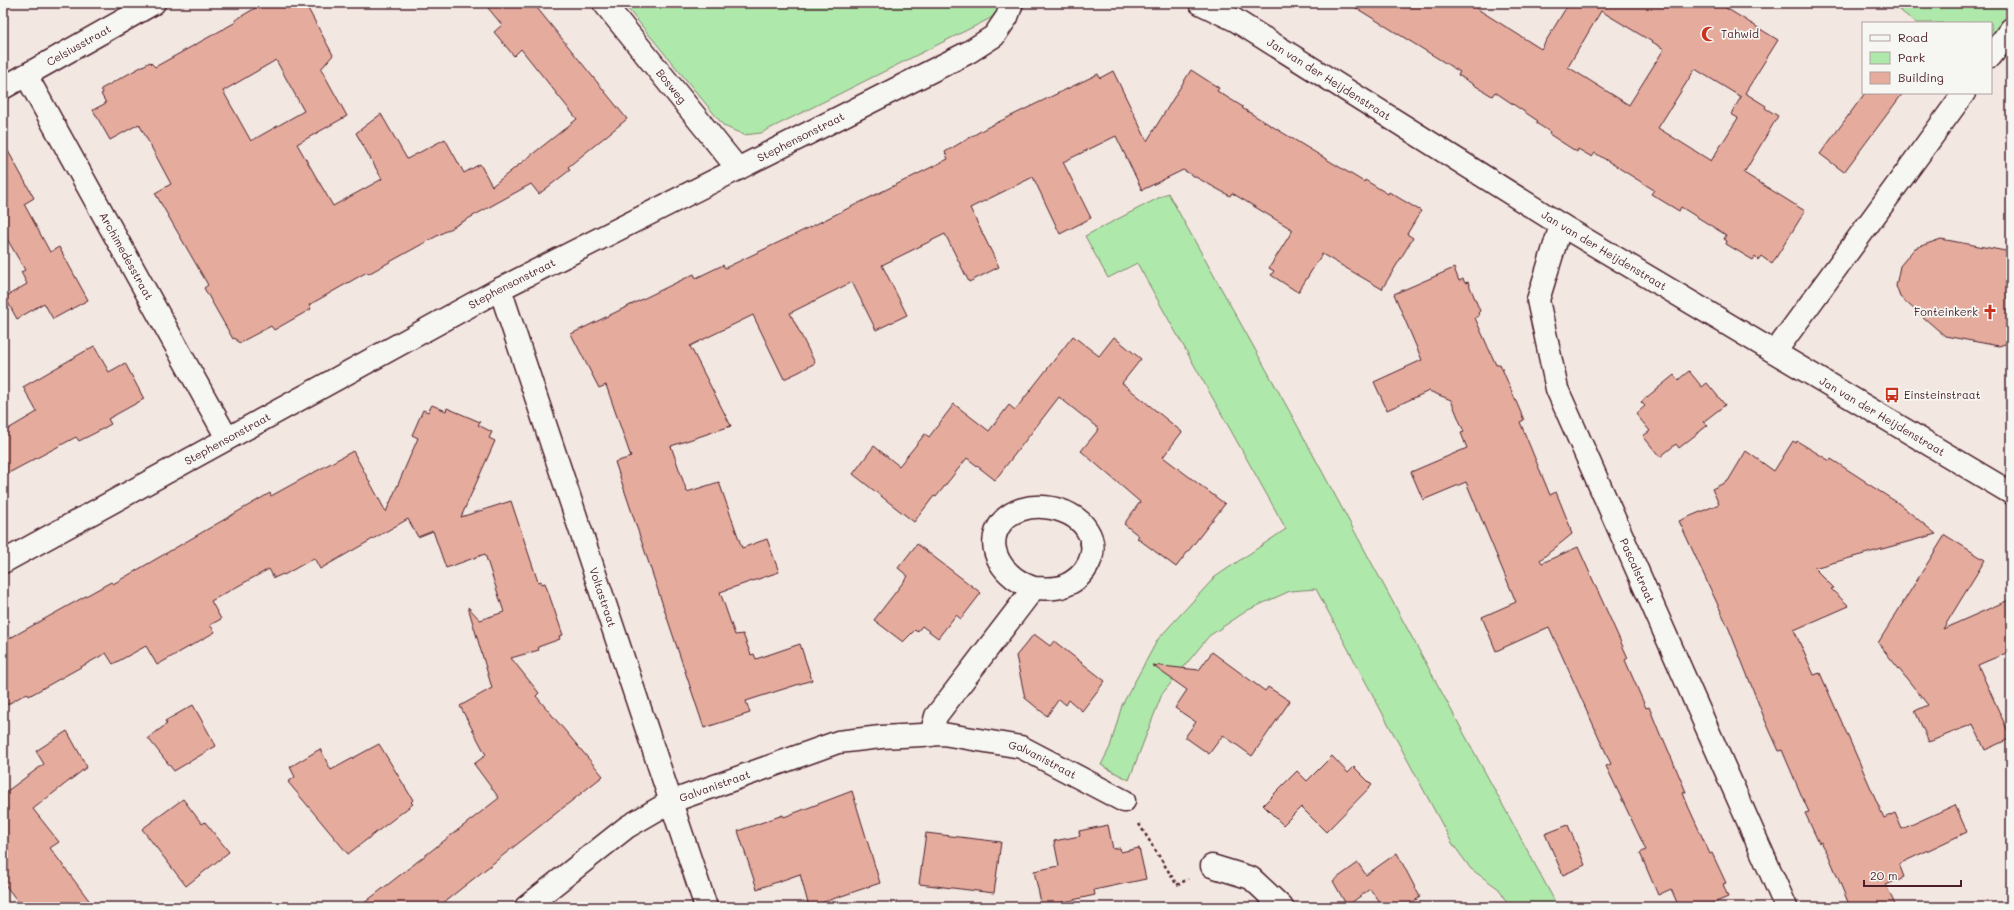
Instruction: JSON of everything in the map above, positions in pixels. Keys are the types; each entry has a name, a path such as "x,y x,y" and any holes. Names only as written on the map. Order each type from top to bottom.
{"street":[{"name":"Celsiusstraat","path":"3,88 154,3"},
{"name":"Bosweg","path":"604,3 738,169"},
{"name":"Stephensonstraat","path":"3,562 500,289 969,52 994,36 1007,16 1012,3"},
{"name":"Jan van der Heijdenstraat","path":"1200,3 1235,20 1561,225 2011,493"},
{"path":"1992,55 2011,29"},
{"name":"Archimedesstraat","path":"26,75 227,438"},
{"path":"1775,352 1963,94"},
{"name":"Pascalstraat","path":"1561,225 1538,300 1557,390 1786,907"},
{"name":"Voltastraat","path":"500,289 706,907"},
{"path":"932,735 936,716 1034,588 1063,586 1075,580 1084,572 1091,561 1093,547 1088,530 1079,520 1064,512 1042,506 1028,506 1014,512 1005,519 996,530 994,541 994,554 1002,565 1019,582 1034,588"},
{"name":"Galvanistraat","path":"526,907 627,827 670,802 838,742 881,737 943,734 1021,747 1124,801"},
{"path":"1212,866 1251,878 1282,907"}],"path":[{"path":"1124,801 1177,885 1212,866"}],"green space":[{"path":"623,3 1003,3 991,18 761,133 744,135 724,126"},
{"path":"1891,3 2011,3 2011,12 1992,38 1992,22 1915,22"},
{"path":"1168,193 1291,414 1558,907 1509,907 1499,889 1471,869 1452,843 1316,589 1290,591 1248,610 1209,636 1162,694 1129,780 1101,765 1110,747 1122,705 1158,639 1215,577 1286,529 1137,263 1108,278 1085,236"}],"building":[{"path":"264,3 305,3 333,55 321,69 347,116 297,144 333,206 382,179 356,133 381,114 407,159 445,139 464,173 480,164 492,186 577,119 521,49 514,56 494,32 502,25 484,3 533,3 627,119 568,167 570,170 539,194 531,184 368,274 367,272 309,305 311,309 274,330 271,326 239,343 235,338 233,339 204,288 208,285 155,193 171,184 139,124 110,140 93,110 106,103 101,94 103,93 101,89 150,62 155,67 236,22 235,20","holes":["276,60 304,111 251,141 223,91"]},
{"path":"1348,3 1468,3 1541,49 1569,3 1718,3 1778,40 1745,93 1766,106 1765,108 1778,116 1744,173 1805,211 1772,264 1761,256 1758,260 1755,257 1753,260 1726,244 1727,241 1724,239 1726,235 1681,207 1679,211 1651,194 1654,190 1595,153 1592,157 1578,149 1577,152 1549,134 1550,132 1536,123 1538,121 1495,92 1492,96 1458,75 1460,72","holes":["1601,11 1664,49 1629,105 1568,67","1695,69 1741,97 1731,114 1738,118 1711,161 1658,128"]},
{"path":"1191,70 1219,88 1217,91 1243,107 1242,108 1364,182 1365,180 1388,194 1389,192 1421,211 1407,234 1413,238 1382,289 1322,254 1299,291 1296,291 1271,275 1274,271 1269,268 1293,230 1232,193 1230,196 1183,170 1142,190 1116,136 1063,162 1091,218 1060,234 1033,177 970,208 999,267 969,282 945,234 882,265 907,315 876,330 852,282 790,313 815,363 799,372 784,379 753,315 690,346 731,426 671,446 687,492 719,482 742,548 767,539 779,572 720,592 735,635 743,634 751,655 754,654 756,659 800,644 812,680 746,701 750,713 704,728 615,462 631,457 606,385 599,388 571,334 694,274 696,278 723,265 725,268 792,236 948,159 945,152 986,128 1098,74 1100,78 1113,71 1147,141"},
{"path":"1864,94 1902,94 1844,172 1820,154"},
{"path":"3,142 34,198 24,204 50,252 59,247 88,300 53,319 44,303 17,319 5,297 27,284 21,272 25,270 3,232"},
{"path":"1941,239 2011,252 2011,342 1999,346 1945,336 1900,297 1896,286 1900,266 1915,248"},
{"path":"1454,268 1459,281 1463,279 1465,283 1468,282 1480,311 1478,313 1479,316 1475,318 1496,365 1500,364 1524,420 1520,422 1550,495 1556,492 1571,529 1572,534 1540,560 1542,563 1578,547 1628,658 1625,660 1646,708 1649,707 1686,792 1683,793 1688,806 1710,854 1712,853 1726,883 1723,884 1728,897 1704,907 1679,907 1671,889 1658,895 1640,853 1646,850 1606,766 1611,764 1549,627 1496,651 1482,617 1516,602 1466,482 1423,500 1411,472 1467,448 1461,433 1464,432 1451,400 1429,391 1387,410 1374,382 1422,360 1394,294"},
{"path":"1073,336 1099,356 1114,337 1141,359 1122,383 1182,432 1163,457 1225,504 1176,567 1137,538 1139,536 1124,524 1140,502 1081,451 1099,429 1059,397 995,480 967,458 914,522 853,474 874,446 899,466 925,434 929,437 954,404 989,431 1009,405 1015,410"},
{"path":"94,346 109,372 125,363 144,399 108,419 111,424 95,433 79,441 76,437 3,476 3,432 37,412 23,387"},
{"path":"1689,371 1702,387 1707,383 1725,405 1703,422 1708,425 1679,448 1676,444 1660,457 1643,436 1650,431 1636,414 1645,406 1641,402 1674,375 1678,380"},
{"path":"432,405 446,411 447,408 480,422 478,425 492,432 489,438 495,441 461,517 511,501 538,582 541,581 541,584 545,583 563,635 559,636 560,639 538,647 539,650 511,658 539,693 536,696 603,776 438,907 359,907 499,798 474,764 486,755 460,706 492,688 468,607 480,620 504,612 485,554 446,568 433,531 418,537 408,519 320,569 314,558 284,575 283,574 274,578 269,569 211,601 221,619 210,625 215,632 157,665 146,646 113,664 106,653 29,696 27,693 3,707 3,642 111,582 113,584 270,493 271,496 353,451 386,512 418,438 412,435 423,410 428,412"},
{"path":"1793,441 1796,443 1797,441 1830,461 1831,459 1865,481 1898,503 1936,534 1814,568 1834,588 1831,589 1849,606 1794,630 1814,675 1820,673 1884,818 1895,813 1902,829 1955,805 1967,832 1899,864 1904,877 1886,885 1896,907 1850,907 1828,854 1821,842 1819,843 1805,813 1809,812 1782,750 1779,751 1765,720 1729,629 1679,521 1719,504 1712,489 1728,481 1746,451 1774,471"},
{"path":"1945,535 1985,560 1943,629 2011,599 2011,651 1978,665 2011,738 1985,750 1973,724 1929,742 1915,711 1928,705 1878,643"},
{"path":"917,544 981,593 961,619 956,615 938,638 922,626 917,632 915,630 903,642 874,620 908,576 898,568"},
{"path":"1034,634 1050,646 1054,641 1105,681 1082,711 1069,700 1066,705 1059,699 1047,716 1025,698 1016,656"},
{"path":"1212,652 1265,691 1268,687 1290,701 1252,756 1223,735 1209,754 1185,737 1196,722 1175,708 1187,690 1152,665 1199,670"},
{"path":"193,705 216,746 174,771 148,738 167,724 165,721"},
{"path":"67,731 87,767 33,809 59,842 50,848 94,907 22,907 3,882 3,794 44,764 36,751"},
{"path":"379,744 413,800 411,802 413,804 348,854 288,782 295,777 290,767 320,749 331,770"},
{"path":"1332,756 1348,773 1354,767 1372,785 1326,832 1301,807 1283,825 1263,805 1297,771 1307,781"},
{"path":"852,791 880,883 809,907 800,874 757,889 738,831 783,815 784,817"},
{"path":"183,799 202,824 205,822 229,852 186,886 142,829"},
{"path":"1108,825 1113,849 1120,848 1121,852 1139,848 1146,879 1094,890 1095,895 1042,907 1034,871 1059,866 1054,841 1080,836 1079,831"},
{"path":"1568,825 1585,865 1563,875 1545,834"},
{"path":"926,833 1001,842 994,893 919,884"},
{"path":"1397,853 1420,897 1406,907 1383,907 1370,889 1347,906 1333,881 1358,863 1366,875"}],"place":[{"name":"Tahwid","path":"1709,34"},
{"name":"Fonteinkerk","path":"1990,312"},
{"name":"Einsteinstraat","path":"1892,395"}]}
